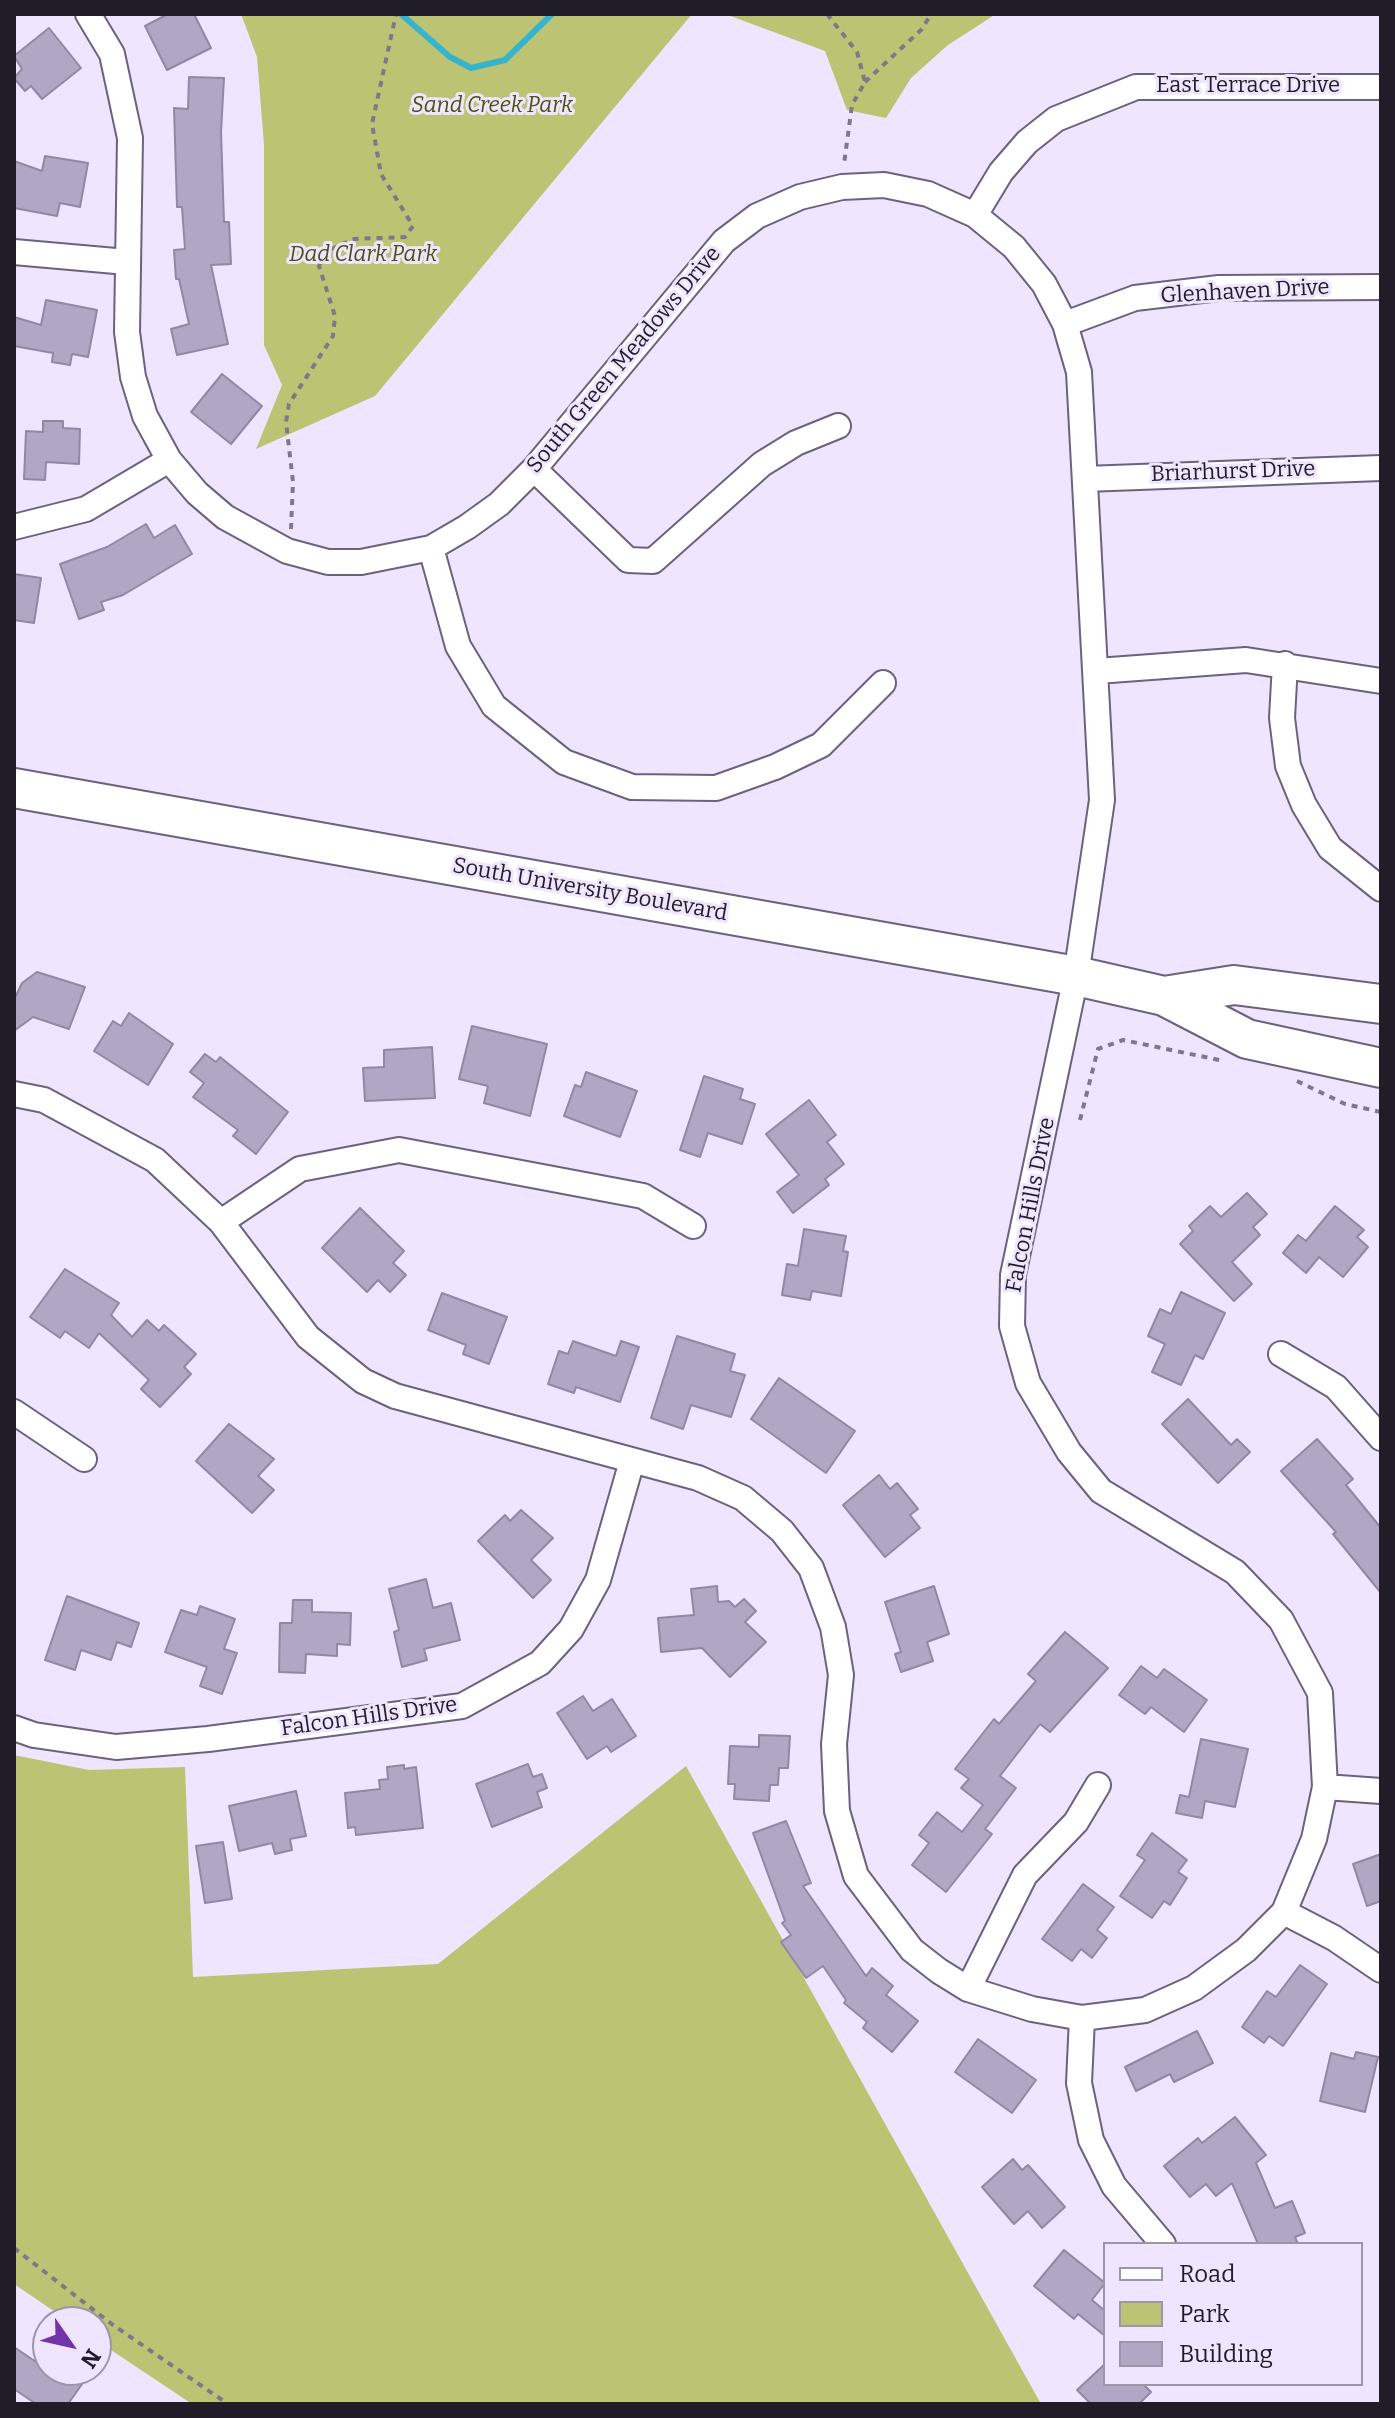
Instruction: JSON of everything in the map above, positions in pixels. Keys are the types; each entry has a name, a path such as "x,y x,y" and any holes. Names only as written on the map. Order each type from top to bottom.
{"main road":[{"name":"South University Boulevard","path":"14,788 1076,976 1164,996 1247,1039 1381,1068"},
{"name":"South University Boulevard","path":"1164,996 1234,985 1381,1004"}],"street":[{"name":"South Green Meadows Drive","path":"88,14 112,54 124,98 130,138 127,332 133,377 145,416 169,460 197,493 225,517 287,551 328,562 361,562 431,548 499,504 534,469 724,241 757,216 800,197 842,187 884,185 928,194 975,215 1024,259 1044,284 1065,324 1079,372 1102,800 1076,976"},
{"name":"East Terrace Drive","path":"975,215 1001,172 1027,142 1056,119 1136,87 1381,87"},
{"path":"14,252 127,262"},
{"name":"Glenhaven Drive","path":"1065,324 1135,298 1219,288 1381,287"},
{"path":"534,469 628,560 653,561 762,464 796,443 838,426"},
{"path":"14,527 86,509 169,460"},
{"name":"Briarhurst Drive","path":"1085,479 1381,468"},
{"path":"431,548 458,646 494,706 564,762 632,787 716,788 775,767 821,745 883,683"},
{"path":"1097,671 1246,660 1381,681"},
{"path":"1285,664 1282,718 1288,766 1304,805 1330,848 1381,889"},
{"name":"Falcon Hills Drive","path":"14,1094 44,1100 155,1160 221,1222 308,1337 363,1381 395,1396 698,1478 743,1498 782,1531 811,1568 833,1627 841,1675 834,1744 837,1811 856,1876 912,1950 968,1989 996,2000 1082,2018 1145,2010 1194,1988 1246,1950 1284,1912 1314,1839 1325,1787 1320,1693 1281,1620 1235,1572 1101,1491 1069,1452 1028,1383 1012,1326 1013,1275 1076,976"},
{"path":"221,1222 300,1169 399,1150 643,1196 693,1226"},
{"path":"1281,1354 1336,1387 1381,1438"},
{"path":"14,1412 84,1459"},
{"name":"Falcon Hills Drive","path":"14,1728 34,1735 116,1747 208,1739 462,1706 540,1663 571,1629 598,1580 632,1461"},
{"path":"968,1989 1025,1875 1076,1822 1098,1785"},
{"path":"1325,1787 1381,1791"},
{"path":"1284,1912 1334,1938 1381,1970"},
{"path":"1082,2018 1079,2083 1091,2140 1114,2186 1161,2242"}],"path":[{"path":"287,551 292,524 293,482 286,422 289,404 333,336 335,316 319,266 329,250 354,239 405,237 413,226 381,174 372,124 396,14"},
{"path":"827,14 857,52 865,82"},
{"path":"842,187 852,105 865,82 922,29 931,14"},
{"path":"1080,1120 1098,1049 1123,1040 1231,1062"},
{"path":"1287,1076 1345,1104 1381,1112"},
{"path":"14,2248 113,2325 228,2404"}],"green space":[{"path":"241,14 692,14 375,396 256,449 282,385 264,345 264,145 257,57"},
{"path":"725,14 996,14 948,45 911,78 886,118 847,110 825,51"},
{"path":"14,1755 89,1770 185,1767 193,1977 438,1964 686,1766 1041,2404 192,2404 112,2351 112,2306 46,2306 14,2284"}],"building":[{"path":"168,14 194,14 211,48 167,70 145,26"},
{"path":"49,28 81,68 42,99 31,86 25,91 14,78 22,69 14,56"},
{"path":"189,77 224,78 221,132 224,222 229,222 231,264 211,265 228,344 177,355 171,329 189,324 179,279 176,279 174,250 185,249 182,207 177,207 174,108 188,109"},
{"path":"45,156 88,163 80,207 60,203 57,216 14,208 14,161 42,171"},
{"path":"46,300 97,310 88,357 72,354 70,365 52,362 53,353 14,346 14,317 41,325"},
{"path":"222,374 262,406 231,444 191,412"},
{"path":"43,421 63,421 63,428 80,429 79,464 46,462 45,480 24,479 26,431 43,432"},
{"path":"146,524 154,538 175,525 192,554 123,595 101,602 104,610 79,619 60,564 107,547"},
{"path":"14,574 41,578 34,623 14,620"},
{"path":"37,972 85,987 69,1029 33,1017 14,1031 14,1000 22,983"},
{"path":"129,1013 173,1044 148,1085 94,1051 113,1021 121,1026"},
{"path":"472,1026 547,1044 530,1116 484,1103 488,1086 459,1079"},
{"path":"432,1047 435,1098 365,1101 363,1068 384,1067 384,1050"},
{"path":"205,1054 216,1062 220,1057 288,1112 256,1154 233,1136 238,1130 193,1097 204,1083 190,1072"},
{"path":"586,1072 637,1091 620,1137 564,1116 575,1085 581,1087"},
{"path":"704,1076 743,1089 740,1099 755,1104 742,1144 708,1133 700,1157 680,1150"},
{"path":"809,1100 836,1135 827,1142 844,1164 825,1179 829,1185 793,1213 777,1192 799,1175 766,1134"},
{"path":"1247,1193 1267,1214 1253,1227 1260,1235 1232,1262 1252,1284 1234,1301 1180,1244 1193,1231 1189,1226 1210,1206 1221,1217"},
{"path":"1335,1206 1364,1230 1357,1237 1368,1247 1343,1277 1319,1257 1306,1273 1283,1253 1298,1235 1306,1241"},
{"path":"360,1208 404,1251 393,1263 406,1275 390,1292 378,1280 367,1292 322,1248"},
{"path":"804,1229 846,1236 843,1251 848,1252 841,1296 812,1291 810,1300 782,1295 787,1264 798,1266"},
{"path":"65,1269 119,1303 111,1315 132,1337 147,1320 159,1331 164,1325 196,1354 184,1367 191,1374 160,1407 141,1389 149,1380 99,1333 89,1348 65,1331 60,1338 30,1317"},
{"path":"1181,1292 1225,1313 1203,1359 1195,1355 1181,1385 1152,1372 1165,1344 1148,1336 1160,1309 1171,1314"},
{"path":"442,1293 507,1317 489,1364 463,1354 466,1345 428,1330"},
{"path":"677,1336 735,1354 730,1371 745,1375 731,1417 691,1405 683,1429 651,1418"},
{"path":"573,1341 616,1356 621,1341 639,1347 620,1402 576,1387 574,1393 548,1384 559,1351 568,1354"},
{"path":"779,1378 855,1431 826,1473 751,1419"},
{"path":"1188,1399 1231,1445 1237,1439 1250,1452 1218,1483 1162,1424"},
{"path":"229,1424 274,1459 258,1476 274,1490 252,1513 196,1461"},
{"path":"1317,1439 1353,1479 1346,1485 1381,1528 1381,1593 1333,1534 1336,1532 1281,1471"},
{"path":"879,1475 890,1489 897,1483 918,1509 910,1515 920,1528 885,1557 843,1505"},
{"path":"521,1510 553,1538 531,1560 551,1580 533,1598 478,1541 505,1515 510,1521"},
{"path":"426,1579 433,1608 451,1603 460,1640 424,1649 427,1660 402,1667 394,1632 399,1630 389,1589"},
{"path":"717,1586 718,1602 729,1601 735,1607 744,1599 756,1611 745,1622 766,1642 730,1677 702,1648 661,1652 658,1618 694,1615 691,1589"},
{"path":"934,1586 949,1634 927,1642 933,1661 901,1672 895,1654 901,1652 885,1602"},
{"path":"67,1596 139,1623 131,1647 117,1642 111,1660 81,1650 75,1670 45,1660"},
{"path":"293,1600 312,1600 312,1612 351,1613 350,1645 337,1644 337,1656 306,1654 305,1673 279,1672 280,1623 292,1623"},
{"path":"200,1606 235,1619 224,1649 237,1653 222,1694 200,1686 207,1667 165,1652 181,1610 197,1615"},
{"path":"1065,1632 1108,1668 1050,1732 1040,1724 1000,1776 1016,1788 985,1829 992,1834 946,1892 912,1865 929,1843 919,1835 937,1812 962,1832 983,1805 961,1788 969,1779 955,1769 994,1719 999,1724 1036,1681 1028,1674"},
{"path":"1141,1666 1157,1678 1164,1669 1207,1700 1184,1732 1151,1707 1145,1714 1119,1695"},
{"path":"583,1696 593,1711 612,1699 636,1736 611,1752 607,1746 587,1759 557,1713"},
{"path":"759,1735 790,1736 788,1768 779,1768 778,1785 770,1785 769,1801 734,1799 735,1784 728,1784 730,1746 759,1747"},
{"path":"1201,1739 1248,1749 1235,1807 1205,1801 1202,1818 1176,1813 1180,1795 1189,1797"},
{"path":"528,1764 533,1777 542,1774 547,1788 537,1792 542,1807 492,1827 476,1784"},
{"path":"404,1765 404,1769 416,1767 423,1828 356,1835 355,1827 348,1828 345,1793 380,1789 379,1780 388,1779 387,1767"},
{"path":"296,1791 306,1836 290,1839 292,1850 275,1854 272,1843 239,1851 229,1806"},
{"path":"786,1821 811,1883 803,1886 866,1976 872,1968 893,1986 886,1995 918,2021 892,2052 863,2028 867,2022 844,2003 846,2000 823,1966 806,1978 781,1942 791,1935 782,1923 785,1921 753,1833"},
{"path":"1152,1833 1187,1860 1178,1872 1187,1878 1170,1905 1164,1901 1152,1918 1120,1896 1145,1860 1137,1855"},
{"path":"223,1842 232,1899 205,1903 196,1846"},
{"path":"1381,1854 1381,1901 1367,1906 1353,1864"},
{"path":"1083,1884 1114,1907 1097,1930 1107,1938 1092,1958 1081,1949 1072,1961 1042,1939"},
{"path":"1300,1965 1327,1984 1283,2046 1269,2036 1264,2043 1242,2027 1267,1991 1276,1997"},
{"path":"1197,2031 1213,2063 1174,2082 1170,2074 1136,2091 1125,2067"},
{"path":"978,2039 1036,2080 1012,2113 955,2072"},
{"path":"1356,2052 1378,2057 1365,2112 1320,2101 1331,2053 1354,2059"},
{"path":"1235,2117 1266,2155 1256,2163 1275,2208 1292,2201 1305,2233 1295,2237 1297,2242 1257,2242 1232,2183 1216,2196 1206,2184 1190,2197 1164,2166 1198,2138 1202,2143"},
{"path":"1013,2159 1022,2170 1028,2165 1065,2207 1042,2228 1028,2211 1014,2224 982,2187"},
{"path":"1064,2250 1103,2281 1092,2300 1103,2309 1103,2334 1078,2314 1074,2319 1034,2286"},
{"path":"14,2347 32,2359 32,2386 81,2386 68,2404 36,2404 14,2389"},
{"path":"1103,2366 1103,2386 1145,2386 1151,2392 1139,2404 1091,2404 1077,2390"}],"waterway":[{"path":"401,14 450,57 471,68 505,60 552,14"}],"park label":[{"name":"Sand Creek Park","path":"492,106"},
{"name":"Dad Clark Park","path":"363,255"}]}
